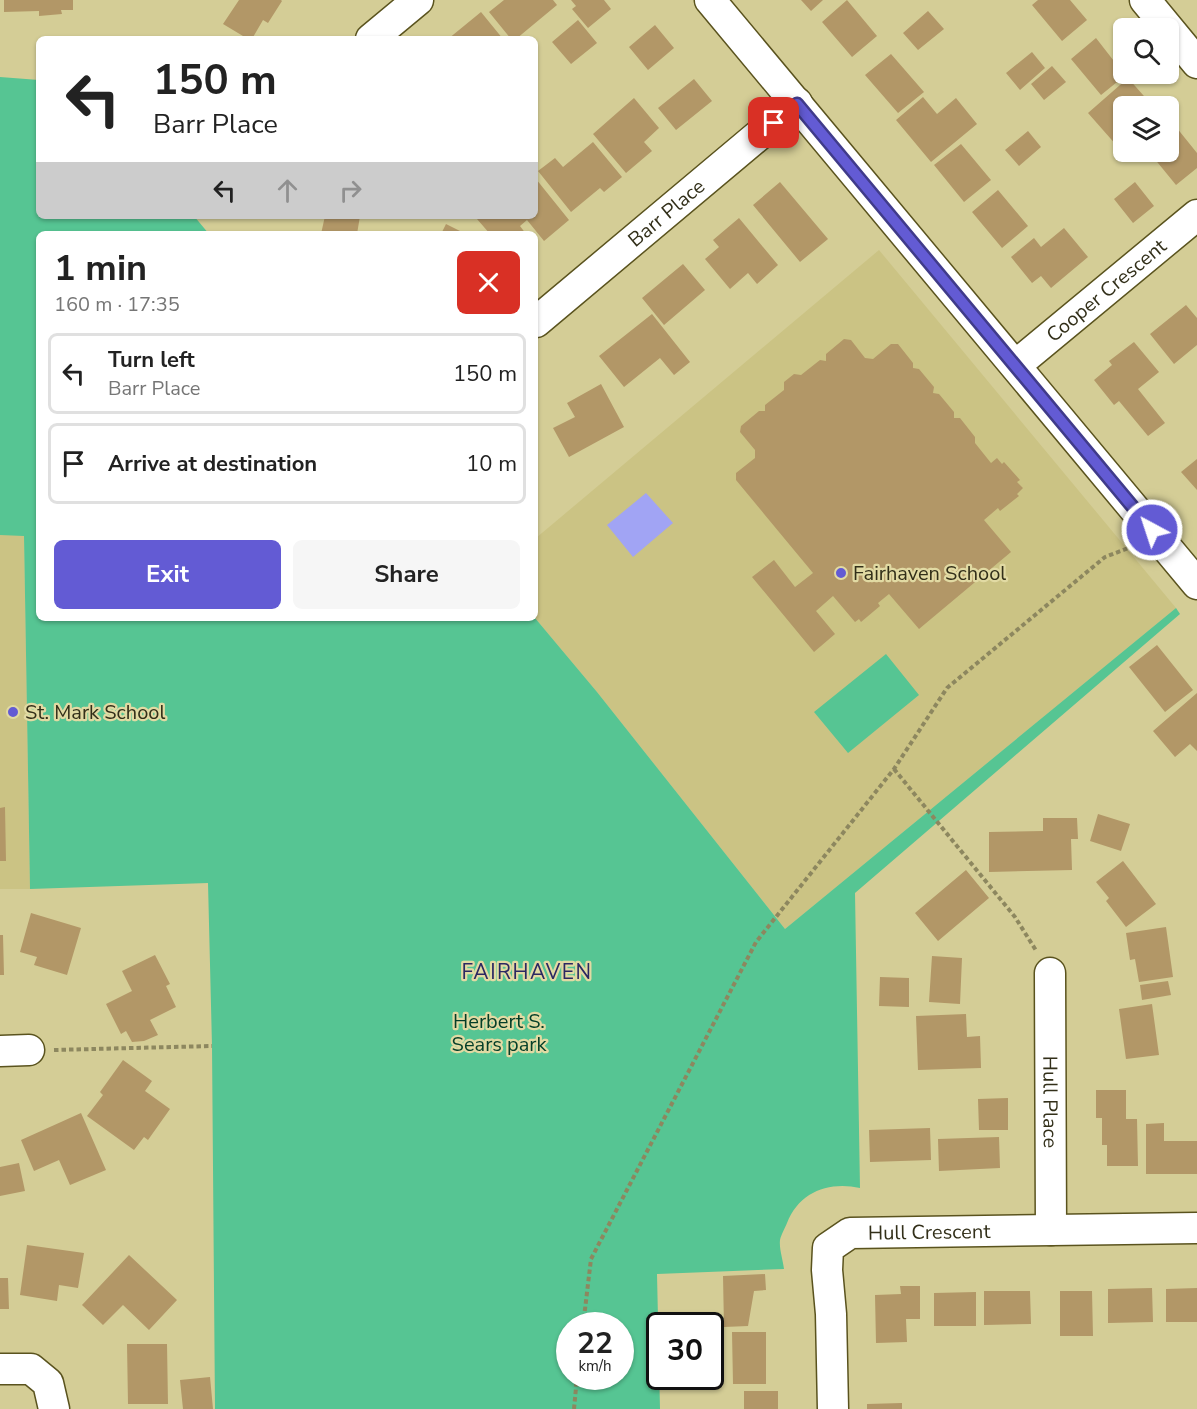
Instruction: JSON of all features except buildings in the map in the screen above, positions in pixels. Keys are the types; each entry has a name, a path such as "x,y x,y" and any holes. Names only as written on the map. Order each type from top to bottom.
{"street":[{"path":"375,36 418,0"},
{"path":"710,0 1197,585"},
{"path":"1145,0 1197,63"},
{"name":"Barr Place","path":"538,320 797,104"},
{"name":"Cooper Crescent","path":"1016,365 1197,215"},
{"name":"Hull Place","path":"1050,973 1051,1230"},
{"name":"Hull Crescent","path":"833,1409 828,1248 850,1233 1197,1228"},
{"path":"0,1369 31,1369 48,1383 54,1409"}],"path":[{"path":"585,1312 591,1259 756,942 894,769 947,688 1105,557 1130,548"},
{"path":"894,769 1017,921 1050,973"},
{"path":"85,1049 212,1046"},
{"path":"574,1409 576,1390"}],"shaded area":[{"name":"Fairhaven School","path":"879,250 1176,608 785,929 597,692 538,621 538,536"},
{"name":"St. Mark School","path":"0,535 24,535 30,889 0,889"}],"green space":[{"name":"Herbert S. Sears park","path":"0,77 36,80 36,219 196,219 206,231 36,231 36,621 538,621 597,692 785,929 1176,608 1180,614 855,893 860,1188 837,1186 826,1188 807,1196 799,1203 792,1212 780,1240 784,1269 657,1274 658,1312 646,1312 646,1390 660,1390 660,1409 215,1409 212,1046 208,883 30,889 24,536 0,535"},
{"path":"886,654 919,695 848,753 814,712"}],"water":[{"path":"646,493 673,523 633,557 607,525"}],"place":[{"name":"Fairhaven School","path":"841,573"},
{"name":"St. Mark School","path":"13,712"}],"district":[{"name":"FAIRHAVEN","path":"527,972"}],"route":[{"path":"774,123 797,104 1152,530"}]}
